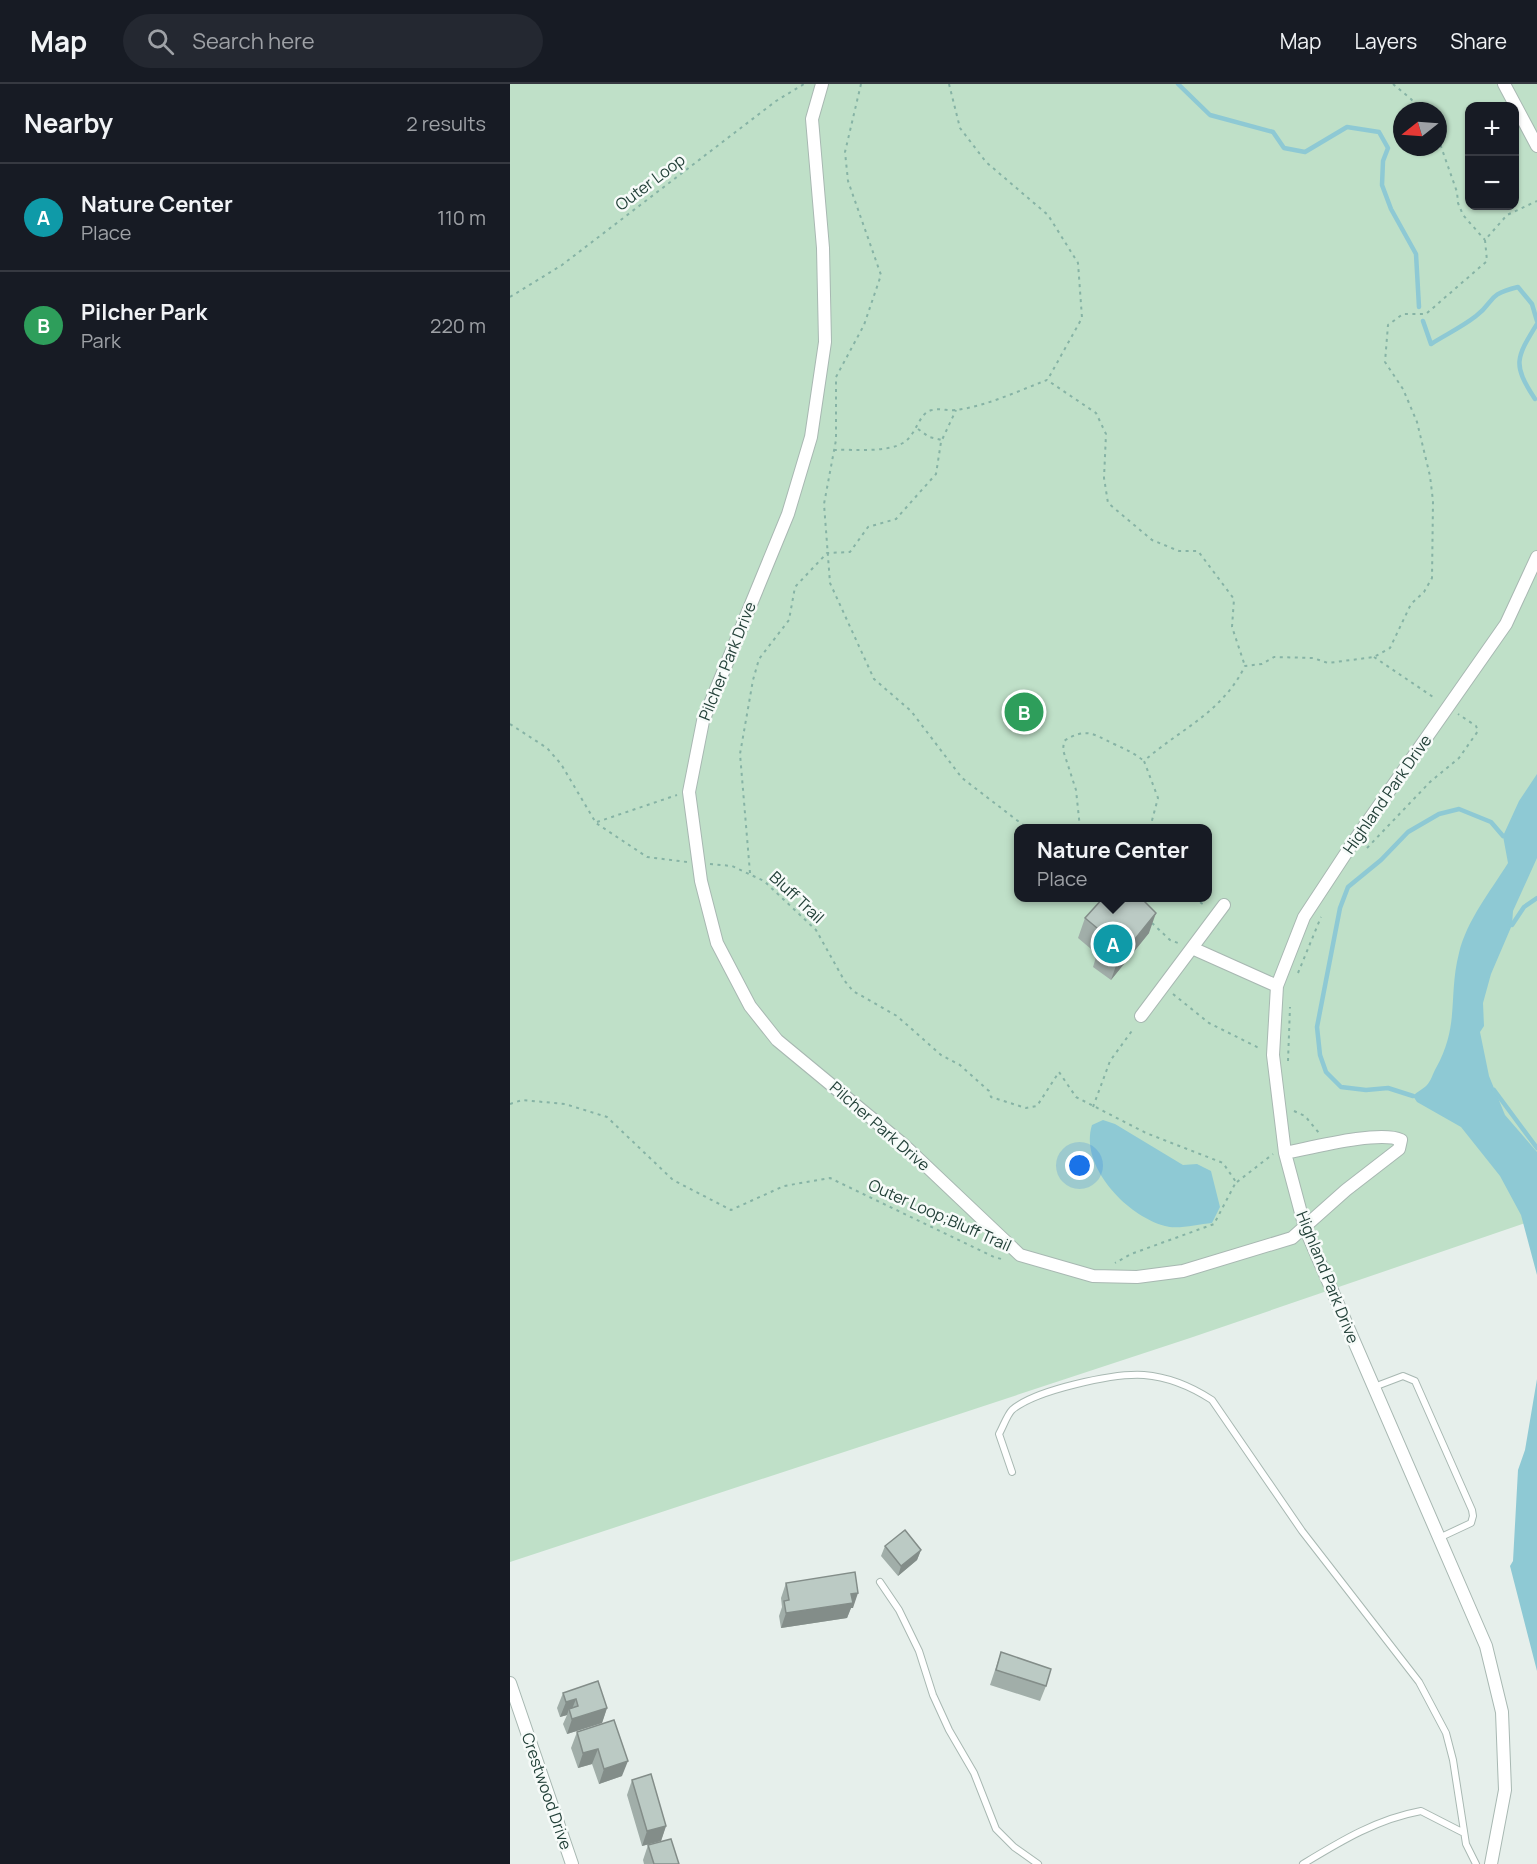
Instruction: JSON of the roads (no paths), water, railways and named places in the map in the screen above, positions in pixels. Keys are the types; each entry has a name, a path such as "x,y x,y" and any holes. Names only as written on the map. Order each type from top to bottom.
{"street":[{"name":"Pilcher Park Drive","path":"822,84 813,119 824,248 825,342 811,437 788,514 703,721 688,792 699,863 717,943 750,1006 770,1031 904,1145 1020,1255 1093,1276 1137,1277 1194,1268 1292,1238 1346,1190 1399,1149 1401,1140 1394,1137 1371,1138 1280,1153"},
{"path":"1504,84 1537,146"},
{"name":"Highland Park Drive","path":"1491,1864 1504,1790 1502,1712 1486,1646 1305,1227 1280,1153 1273,1054 1277,986 1304,917 1506,624 1537,557"},
{"path":"1142,1016 1224,905"},
{"path":"1192,948 1277,986"},
{"name":"Crestwood Drive","path":"510,1683 572,1864"}],"lane":[{"path":"1012,1472 999,1434 1011,1411 1035,1396 1071,1385 1144,1375 1192,1387 1212,1400 1224,1415 1246,1453 1302,1530 1419,1682 1446,1733 1453,1760 1466,1844 1476,1864"},
{"path":"1374,1388 1403,1376 1415,1381 1472,1510 1471,1523 1438,1539"},
{"path":"880,1582 899,1610 919,1651 933,1695 949,1730 974,1773 996,1829 1014,1847 1038,1864"},
{"path":"1303,1864 1359,1832 1390,1818 1421,1811 1464,1833"}],"water":[{"path":"1537,774 1537,858 1513,911 1512,925 1491,974 1483,1003 1484,1026 1480,1032 1489,1076 1505,1115 1537,1152 1537,1275 1521,1215 1500,1176 1461,1127 1417,1102 1413,1096 1428,1083 1443,1052 1451,1024 1456,969 1463,941 1480,906 1508,863 1503,836 1519,801"},
{"path":"1103,1120 1115,1124 1183,1165 1197,1164 1211,1171 1220,1207 1212,1223 1181,1227 1165,1226 1136,1212 1122,1200 1109,1187 1093,1157 1090,1141 1092,1125"},
{"path":"1537,1379 1537,1671 1510,1566 1513,1561 1518,1470 1525,1450"}],"waterway":[{"path":"1178,84 1210,115 1273,132 1284,148 1305,152 1347,127 1379,132 1388,148 1383,161 1382,185 1391,209 1416,254 1419,307"},
{"path":"1423,321 1431,344 1476,316 1495,296 1518,287 1532,304 1537,321"},
{"path":"1535,399 1523,377 1520,361 1521,353 1537,324"},
{"path":"1413,1096 1388,1088 1366,1090 1341,1087 1326,1072 1320,1055 1317,1027 1340,908 1348,887 1381,860 1408,832 1439,814 1459,809 1491,822 1503,836"},
{"path":"1512,925 1524,907 1537,898"},
{"path":"1494,1090 1537,1148"}],"place":[{"name":"Pilcher Park","path":"1024,712"},
{"name":"Nature Center","path":"1113,944"}]}
